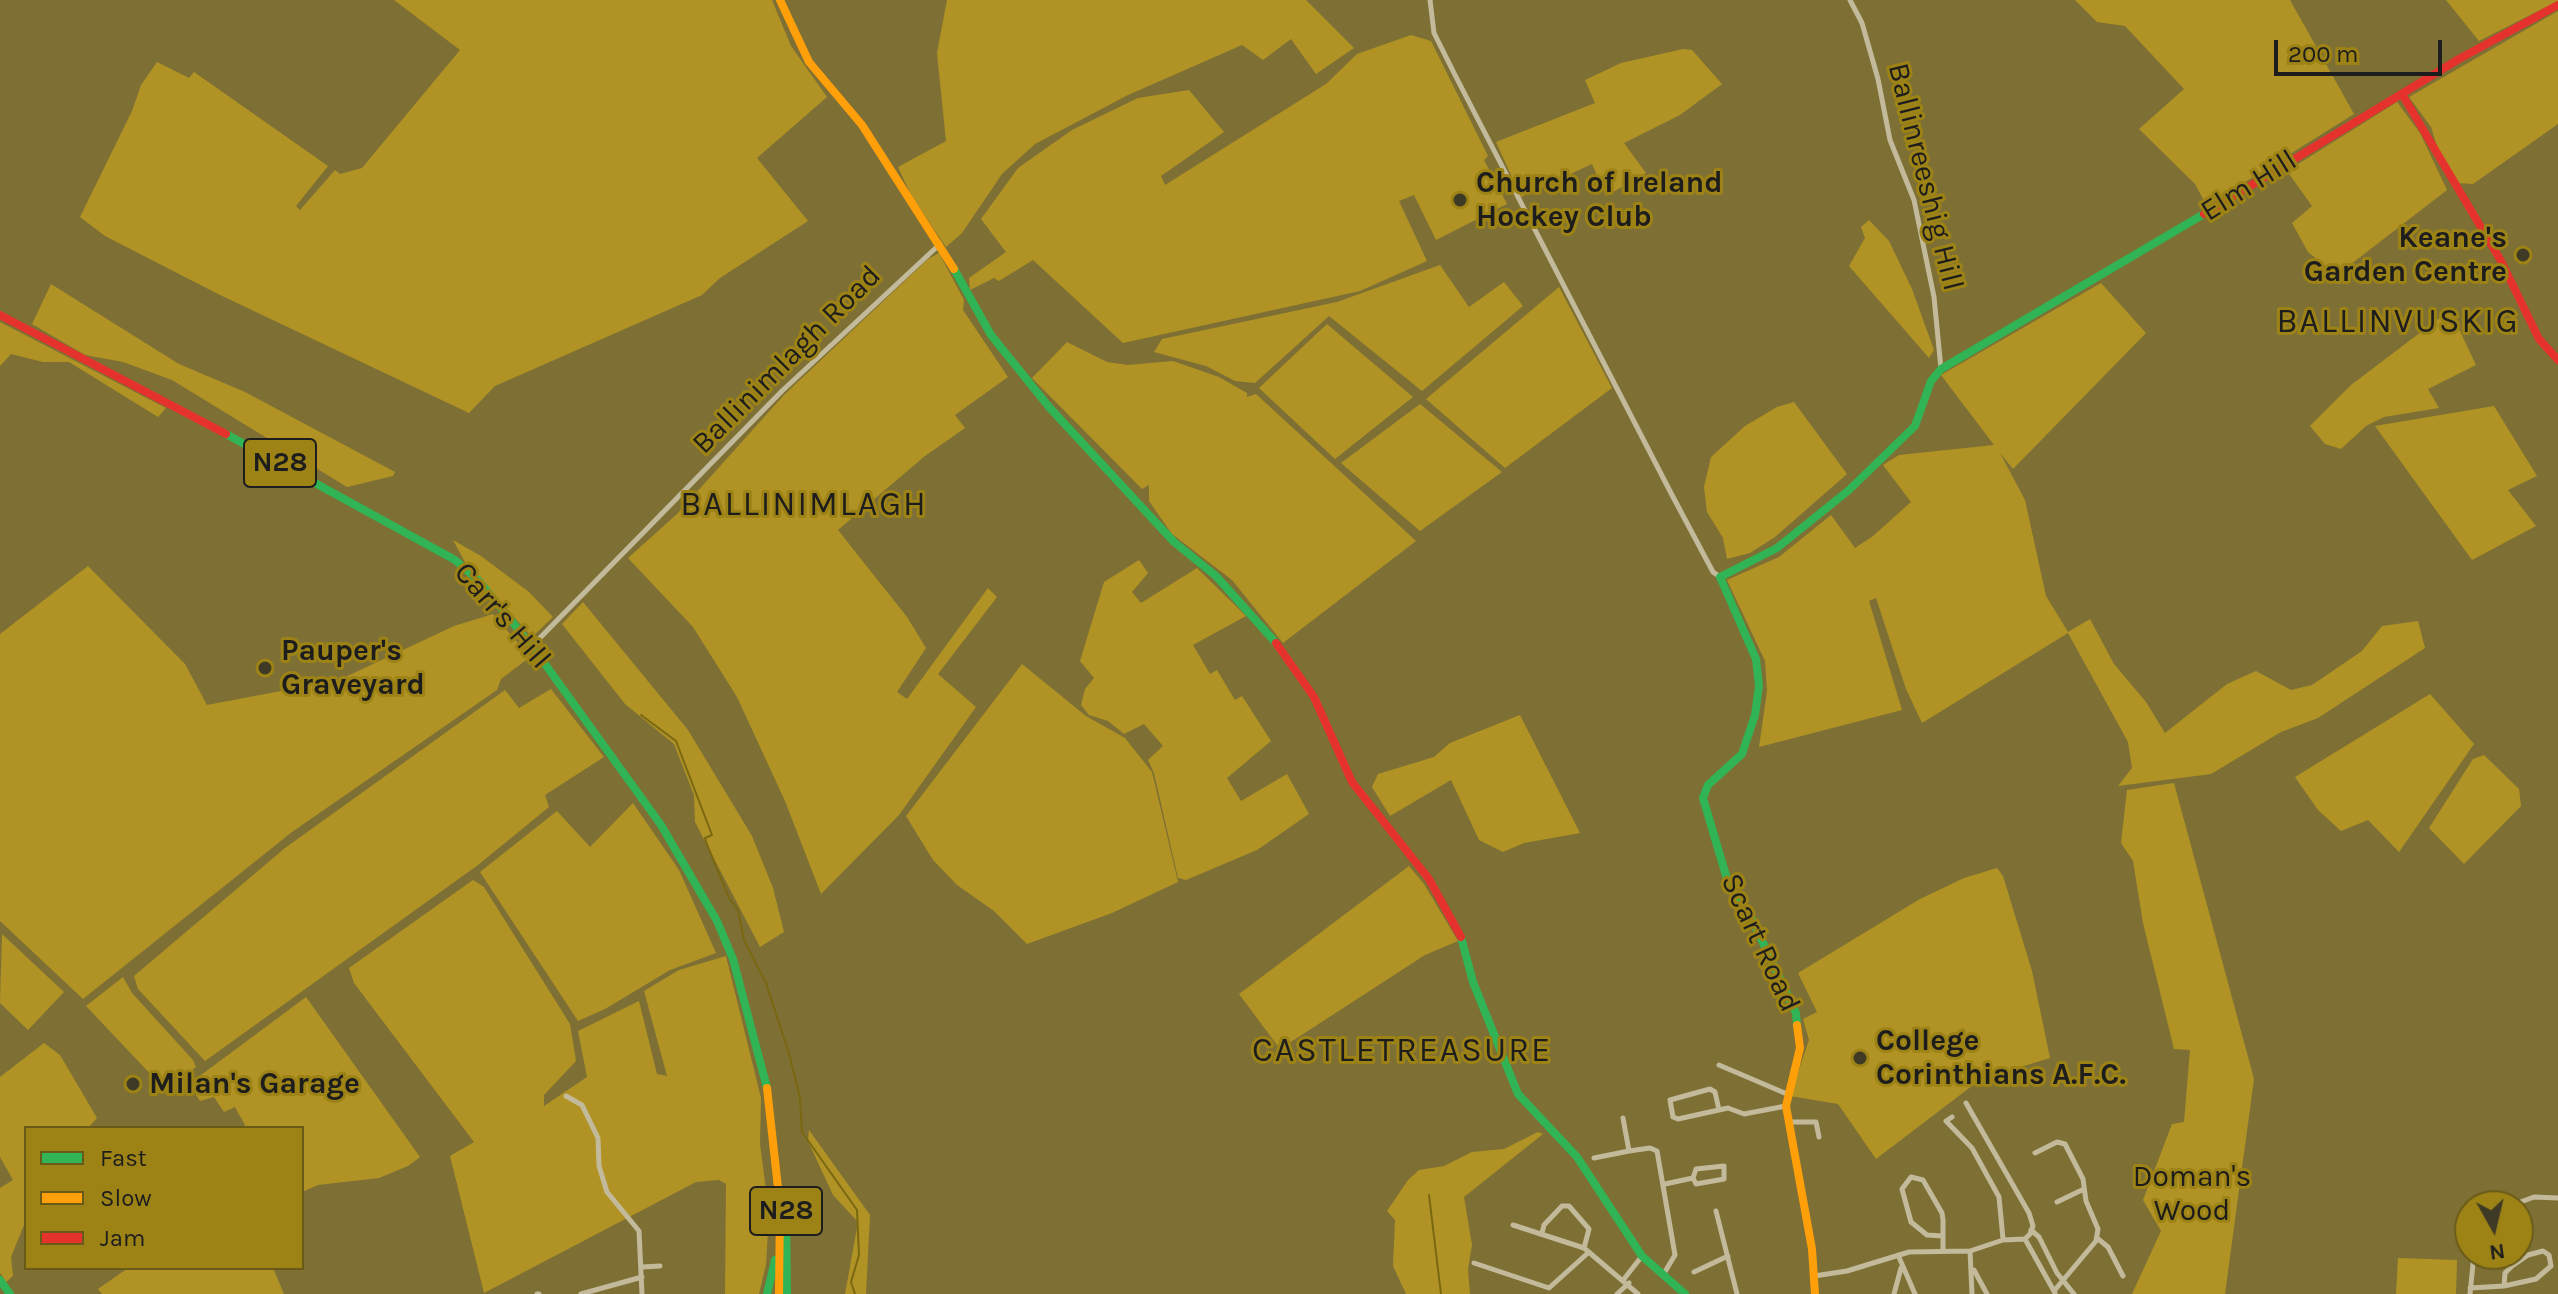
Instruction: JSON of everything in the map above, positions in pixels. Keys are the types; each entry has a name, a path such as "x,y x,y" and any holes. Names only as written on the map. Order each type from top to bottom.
{"main road":[{"path":"780,0 809,62 862,125 940,244 973,308 1037,394 1174,542 1216,576 1284,654 1314,697 1352,782 1429,879 1460,935 1473,982 1518,1094 1577,1157 1642,1256 1685,1294"},
{"name":"Elm Hill","path":"1941,369 2459,59 2558,5"},
{"path":"2402,94 2501,261 2539,339 2558,360"},
{"name":"Carr's Hill","path":"0,315 346,498 455,560 478,580 532,646 661,825 717,921 733,959 755,1032 773,1129"},
{"path":"1720,577 1777,548 1849,490 1915,426 1931,381 1941,369"},
{"name":"Scart Road","path":"1720,577 1756,659 1759,686 1755,715 1742,754 1708,785 1703,798 1730,889 1750,915 1796,1013 1800,1048 1786,1106 1815,1294"},
{"name":"N28","path":"767,1294 775,1264 773,1129"},
{"name":"N28","path":"773,1129 780,1206 779,1294"},
{"name":"N28","path":"773,1129 784,1179 787,1294"},
{"path":"0,1280 10,1294"}],"street":[{"path":"1430,0 1434,33 1455,75 1678,507 1713,572 1720,577"},
{"name":"Ballinreeshig Hill","path":"1850,0 1862,23 1878,79 1893,151 1914,200 1934,297 1941,369"},
{"name":"Ballinimlagh Road","path":"532,646 823,351 940,244"},
{"path":"1719,1065 1787,1094"},
{"path":"1719,1110 1715,1092 1710,1089 1670,1100 1673,1117 1678,1119 1719,1110 1728,1108 1744,1114 1786,1106"},
{"path":"566,1096 582,1105 598,1138 601,1178 607,1192 639,1231 642,1294"},
{"path":"1966,1103 2032,1228 2074,1294"},
{"path":"1952,1117 1946,1121 1972,1148 1999,1197 2003,1240"},
{"path":"1623,1118 1629,1151"},
{"path":"1788,1123 1816,1122 1819,1137"},
{"path":"2025,1239 2055,1292 2097,1238 2098,1224 2083,1179 2065,1144 2057,1142 2035,1153"},
{"path":"1594,1158 1655,1149 1665,1184 1675,1255 1663,1275"},
{"path":"1724,1166 1724,1179 1696,1184 1693,1178 1696,1169 1724,1166"},
{"path":"1943,1236 1927,1235 1911,1222 1902,1189 1903,1183 1911,1177 1923,1180 1942,1213 1943,1236 1943,1251"},
{"path":"1665,1184 1693,1178"},
{"path":"2057,1202 2084,1189"},
{"path":"2534,1197 2558,1198"},
{"path":"1474,1263 1549,1288 1586,1250 1589,1229 1569,1206 1562,1206 1544,1225 1542,1233"},
{"path":"1716,1211 1737,1294"},
{"path":"1513,1225 1586,1250 1638,1294"},
{"path":"2025,1239 2032,1228"},
{"path":"2097,1238 2108,1247 2123,1276"},
{"path":"1814,1276 1847,1271 1898,1255 1970,1251 2003,1240 2025,1239"},
{"path":"1970,1251 1972,1294"},
{"path":"2472,1270 2470,1291 2504,1286 2546,1273 2551,1266 2549,1255 2543,1251 2528,1255 2512,1266 2505,1273 2504,1286"},
{"path":"1894,1294 1901,1268 1898,1255"},
{"path":"1617,1294 1642,1256"},
{"path":"1694,1272 1728,1256"},
{"path":"642,1267 660,1266"},
{"path":"1972,1267 1987,1294"},
{"path":"1901,1268 1908,1273 1915,1294"},
{"path":"581,1294 642,1277"}],"green space":[{"path":"394,0 772,0 791,46 827,97 757,158 808,221 720,278 702,295 495,386 469,413 218,294 105,236 80,217 132,111 141,85 157,62 189,78 194,72 328,166 296,206 300,210 335,170 340,174 362,168 460,50"},
{"path":"947,0 1306,0 1354,48 1316,74 1291,39 1263,60 1242,45 1128,95 1035,144 1002,174 962,233 946,247 911,195 898,167 946,141 937,53"},
{"path":"2075,0 2290,0 2354,114 2207,206 2195,184 2139,129 2184,89 2125,26 2097,22"},
{"path":"2446,0 2558,0 2558,1 2479,41"},
{"path":"2558,11 2558,124 2473,184 2457,183 2440,156 2431,127 2409,97"},
{"path":"1411,35 1431,41 1488,156 1484,160 1507,204 1436,240 1414,195 1399,201 1427,261 1360,291 1123,343 1033,260 999,281 994,278 970,290 969,278 1006,252 981,219 1018,168 1072,130 1138,98 1189,90 1224,132 1161,176 1165,185 1326,84 1357,54"},
{"path":"1683,49 1692,50 1722,84 1680,115 1624,143 1646,173 1606,196 1592,164 1521,197 1496,142 1595,103 1585,80 1621,63"},
{"path":"2397,102 2420,133 2447,190 2337,275 2308,252 2292,223 2312,206 2287,171"},
{"path":"1869,220 1889,241 1912,289 1934,350 1929,358 1849,266 1865,238 1861,227"},
{"path":"939,253 964,300 963,310 1008,377 955,415 965,428 925,456 838,530 907,617 926,648 897,692 907,699 988,588 997,597 938,674 976,707 899,815 821,894 785,801 737,697 693,627 628,558 677,514 784,395 928,259"},
{"path":"1440,265 1469,307 1504,282 1523,306 1422,391 1329,316 1255,383 1235,381 1206,366 1154,352 1162,339 1337,302"},
{"path":"2101,283 2146,333 2013,469 2000,453 2025,500 2046,596 2068,632 2090,619 2114,664 2146,702 2165,733 2227,684 2256,671 2291,690 2312,685 2362,651 2382,626 2418,621 2425,648 2318,718 2281,732 2211,774 2118,786 2132,768 2128,742 2068,633 1922,723 1906,689 1876,598 1869,601 1902,710 1759,747 1767,691 1765,661 1727,580 1779,557 1831,515 1855,548 1873,536 1911,502 1883,465 1899,455 1994,445 1941,375"},
{"path":"51,284 179,364 245,392 395,472 393,476 347,487 172,380 123,362 85,355 32,324"},
{"path":"1559,287 1612,388 1505,468 1426,399"},
{"path":"2450,310 2476,365 2428,389 2439,408 2384,417 2366,426 2341,449 2325,444 2310,426 2351,385"},
{"path":"0,322 166,408 158,417 69,362 43,362 11,354 0,366"},
{"path":"1327,324 1413,397 1335,459 1259,388"},
{"path":"1067,342 1107,362 1128,365 1173,361 1219,377 1247,393 1247,397 1256,394 1416,541 1283,643 1232,580 1172,534 1149,501 1149,485 1142,489 1032,378"},
{"path":"1794,402 1847,474 1775,537 1750,553 1727,559 1723,538 1707,512 1704,487 1711,457 1745,426 1777,407"},
{"path":"1420,404 1502,472 1420,531 1341,463"},
{"path":"2494,406 2537,476 2508,490 2536,526 2472,560 2375,426"},
{"path":"453,540 481,556 529,592 553,617 532,637 465,562"},
{"path":"1139,560 1148,573 1132,592 1141,603 1197,568 1246,616 1193,645 1210,674 1217,670 1235,700 1242,696 1271,741 1227,778 1241,801 1287,774 1309,814 1257,850 1186,880 1178,878 1154,773 1148,760 1163,746 1144,724 1124,734 1108,721 1089,715 1081,705 1085,689 1094,678 1080,661 1104,582"},
{"path":"88,566 185,664 207,705 339,680 454,626 493,614 530,657 501,679 497,690 292,832 83,999 0,921 0,634"},
{"path":"583,602 688,730 752,836 773,888 784,932 760,947 695,822 694,795 674,744 625,704 562,624"},
{"path":"1022,664 1086,716 1125,738 1152,772 1178,882 1112,913 1027,944 994,911 957,885 933,860 906,816"},
{"path":"551,689 604,757 545,795 549,807 478,865 205,1061 138,989 134,976 285,848 505,690 519,708"},
{"path":"2430,694 2474,744 2399,852 2368,820 2341,831 2318,810 2295,777"},
{"path":"1520,715 1580,833 1524,843 1503,852 1479,840 1451,780 1390,816 1372,787 1378,774 1434,757 1450,743"},
{"path":"2484,755 2519,789 2521,806 2464,864 2429,828 2473,759"},
{"name":"Doman's Wood","path":"2174,783 2254,1079 2225,1294 2132,1294 2161,1231 2143,1200 2172,1124 2184,1122 2190,1050 2174,1049 2143,923 2133,861 2121,843 2127,790"},
{"path":"633,803 679,870 716,953 670,970 605,1009 578,1021 480,872 557,811 590,847"},
{"path":"1409,866 1424,884 1458,941 1425,955 1280,1049 1239,994"},
{"path":"1997,868 2003,876 2032,971 2050,1058 1981,1079 1876,1159 1838,1104 1790,1096 1809,1040 1803,1019 1817,1012 1798,973 1920,899 1964,878"},
{"path":"473,880 484,887 570,1024 576,1061 544,1095 544,1106 587,1077 578,1031 639,1001 657,1074 667,1076 644,991 679,970 726,956 761,1098 760,1144 769,1213 766,1265 759,1294 725,1294 726,1184 719,1180 696,1182 484,1293 450,1156 474,1142 354,983 349,968"},
{"path":"2,934 64,992 28,1030 0,1003"},
{"path":"123,977 132,993 193,1060 196,1067 180,1079 175,1072 157,1081 86,1006"},
{"path":"306,997 420,1157 408,1166 379,1178 318,1185 304,1191 304,1126 244,1126 235,1107 224,1112 214,1097 200,1101 189,1084"},
{"path":"44,1043 60,1055 97,1118 90,1126 24,1126 24,1225 11,1257 13,1276 6,1282 0,1273 0,1188 13,1180 0,1157 0,1077"},
{"path":"809,1130 870,1215 866,1294 845,1294 858,1222 833,1195 808,1141"},
{"path":"1538,1132 1543,1134 1464,1197 1472,1245 1468,1269 1470,1294 1406,1294 1393,1266 1395,1220 1387,1211 1408,1180 1419,1170 1444,1166 1472,1152 1504,1149"},
{"path":"2398,1258 2454,1260 2456,1294 2396,1294"},
{"path":"125,1270 274,1270 284,1294 102,1294 98,1289"}],"waterway":[{"path":"641,715 676,741 712,835 705,838 706,842 729,898 738,910 744,940 766,983 790,1057 800,1098 802,1132 857,1210 859,1255 851,1282 855,1294"},
{"path":"1429,1195 1441,1294"}],"traffic: fast":[{"path":"1797,1025 1796,1013 1750,915 1730,889 1703,798 1708,785 1742,754 1755,715 1759,686 1756,659 1720,577 1777,548 1849,490 1915,426 1931,381 1941,369 2204,214"},
{"path":"954,269 991,335 1049,407 1174,542 1216,576 1276,643"},
{"path":"226,434 455,560 478,580 532,646 661,825 717,921 733,959 767,1088"},
{"path":"1461,937 1473,982 1518,1094 1577,1157 1642,1256 1685,1294"},
{"path":"786,1207 787,1294"},
{"path":"767,1294 775,1260"},
{"path":"0,1280 10,1294"}],"traffic: slow":[{"path":"780,0 809,62 862,125 954,269"},
{"path":"1797,1025 1800,1048 1786,1106 1812,1249 1815,1294"},
{"path":"767,1088 780,1206 779,1294"}],"traffic: jam":[{"path":"2204,214 2459,59 2558,5"},
{"path":"2402,94 2501,261 2539,339 2558,360"},
{"path":"0,315 226,434"},
{"path":"1276,643 1314,697 1352,782 1429,879 1461,937"}],"place":[{"name":"Church of Ireland Hockey Club","path":"1460,200"},
{"name":"Keane's Garden Centre","path":"2523,255"},
{"name":"Pauper's Graveyard","path":"265,668"},
{"name":"College Corinthians A.F.C.","path":"1860,1058"},
{"name":"Milan's Garage","path":"133,1084"}],"district":[{"name":"BALLINVUSKIG","path":"2398,322"},
{"name":"BALLINIMLAGH","path":"804,505"},
{"name":"CASTLETREASURE","path":"1402,1051"}]}
